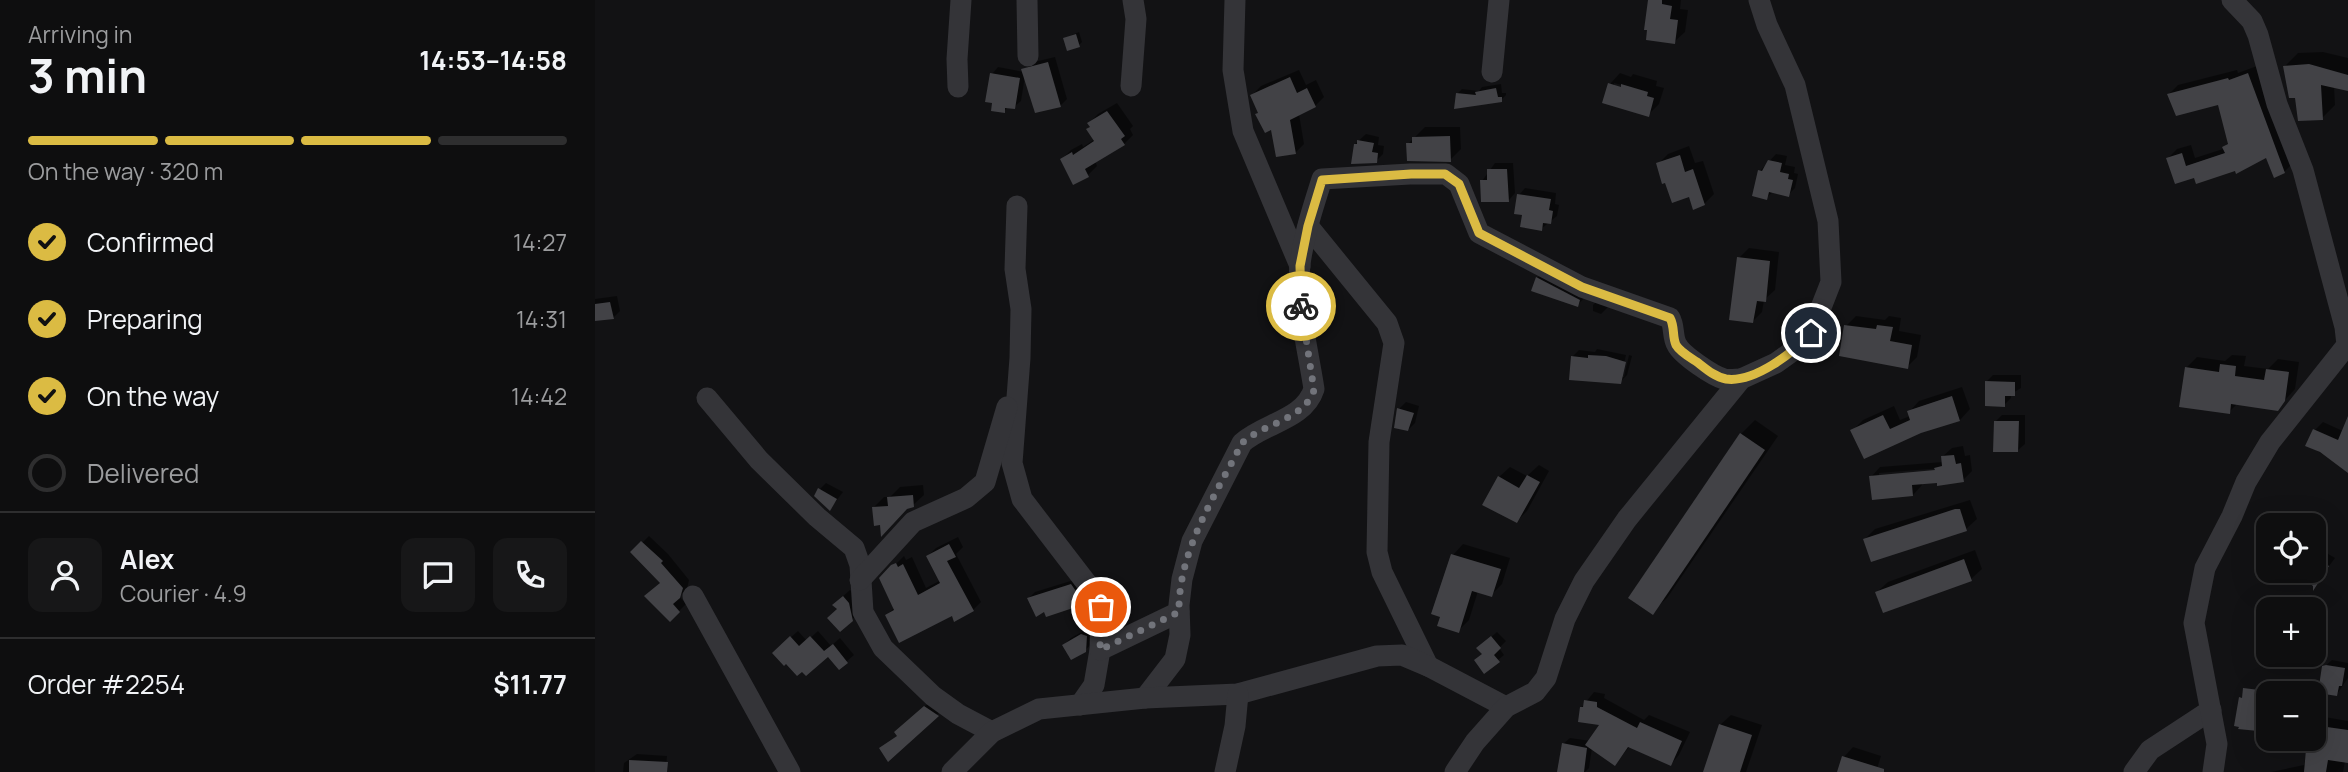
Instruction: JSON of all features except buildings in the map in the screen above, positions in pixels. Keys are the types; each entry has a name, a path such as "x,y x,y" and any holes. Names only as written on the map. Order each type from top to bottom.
{"street":[{"path":"958,87 961,0"},
{"path":"1027,0 1028,56"},
{"path":"1131,86 1136,19 1133,0"},
{"path":"1235,0 1233,70 1243,131 1300,266"},
{"path":"1492,72 1499,0"},
{"path":"1145,698 1175,659 1180,635 1182,579 1192,541 1242,443 1253,433 1300,411 1310,401 1314,390 1301,307 1300,266 1308,226 1322,180 1445,174 1459,184 1479,233 1582,287 1670,318 1675,327 1675,344 1711,373 1724,379 1741,379 1776,363 1797,348 1811,333 1831,282 1828,221 1795,85 1767,25 1759,0"},
{"path":"2213,772 2217,744 2194,623 2205,568 2246,482 2270,442 2348,346 2303,170 2277,104 2258,35 2252,21 2232,0"},
{"path":"1017,206 1015,269 1021,309 1012,463 1022,499 1091,589 1101,607 1100,650 1094,685 1080,705"},
{"path":"1308,226 1387,323 1394,342 1379,442 1377,552 1382,572 1428,666"},
{"path":"860,580 913,522 966,498 985,482 1020,358"},
{"path":"1455,772 1475,742 1506,707 1535,692 1546,678 1565,619 1584,581 1627,519 1741,379"},
{"path":"707,398 759,460 817,517 854,548 860,565 863,612 883,648 933,695 958,714 992,732"},
{"path":"693,596 790,772"},
{"path":"1100,650 1179,612"},
{"path":"952,772 992,732 1039,709 1145,698 1238,694 1377,656 1402,655 1506,707"},
{"path":"1225,772 1235,726 1238,694"},
{"path":"2134,772 2150,751 2211,710"}],"way so far":[{"path":"1101,607 1100,650 1179,612 1182,579 1192,541 1242,443 1253,433 1300,411 1310,401 1314,390 1301,306"}],"route":[{"path":"1301,306 1300,266 1308,226 1322,180 1445,174 1459,184 1479,233 1582,287 1670,318 1675,327 1675,344 1711,373 1724,379 1741,379 1776,363 1797,348 1811,333"}]}
